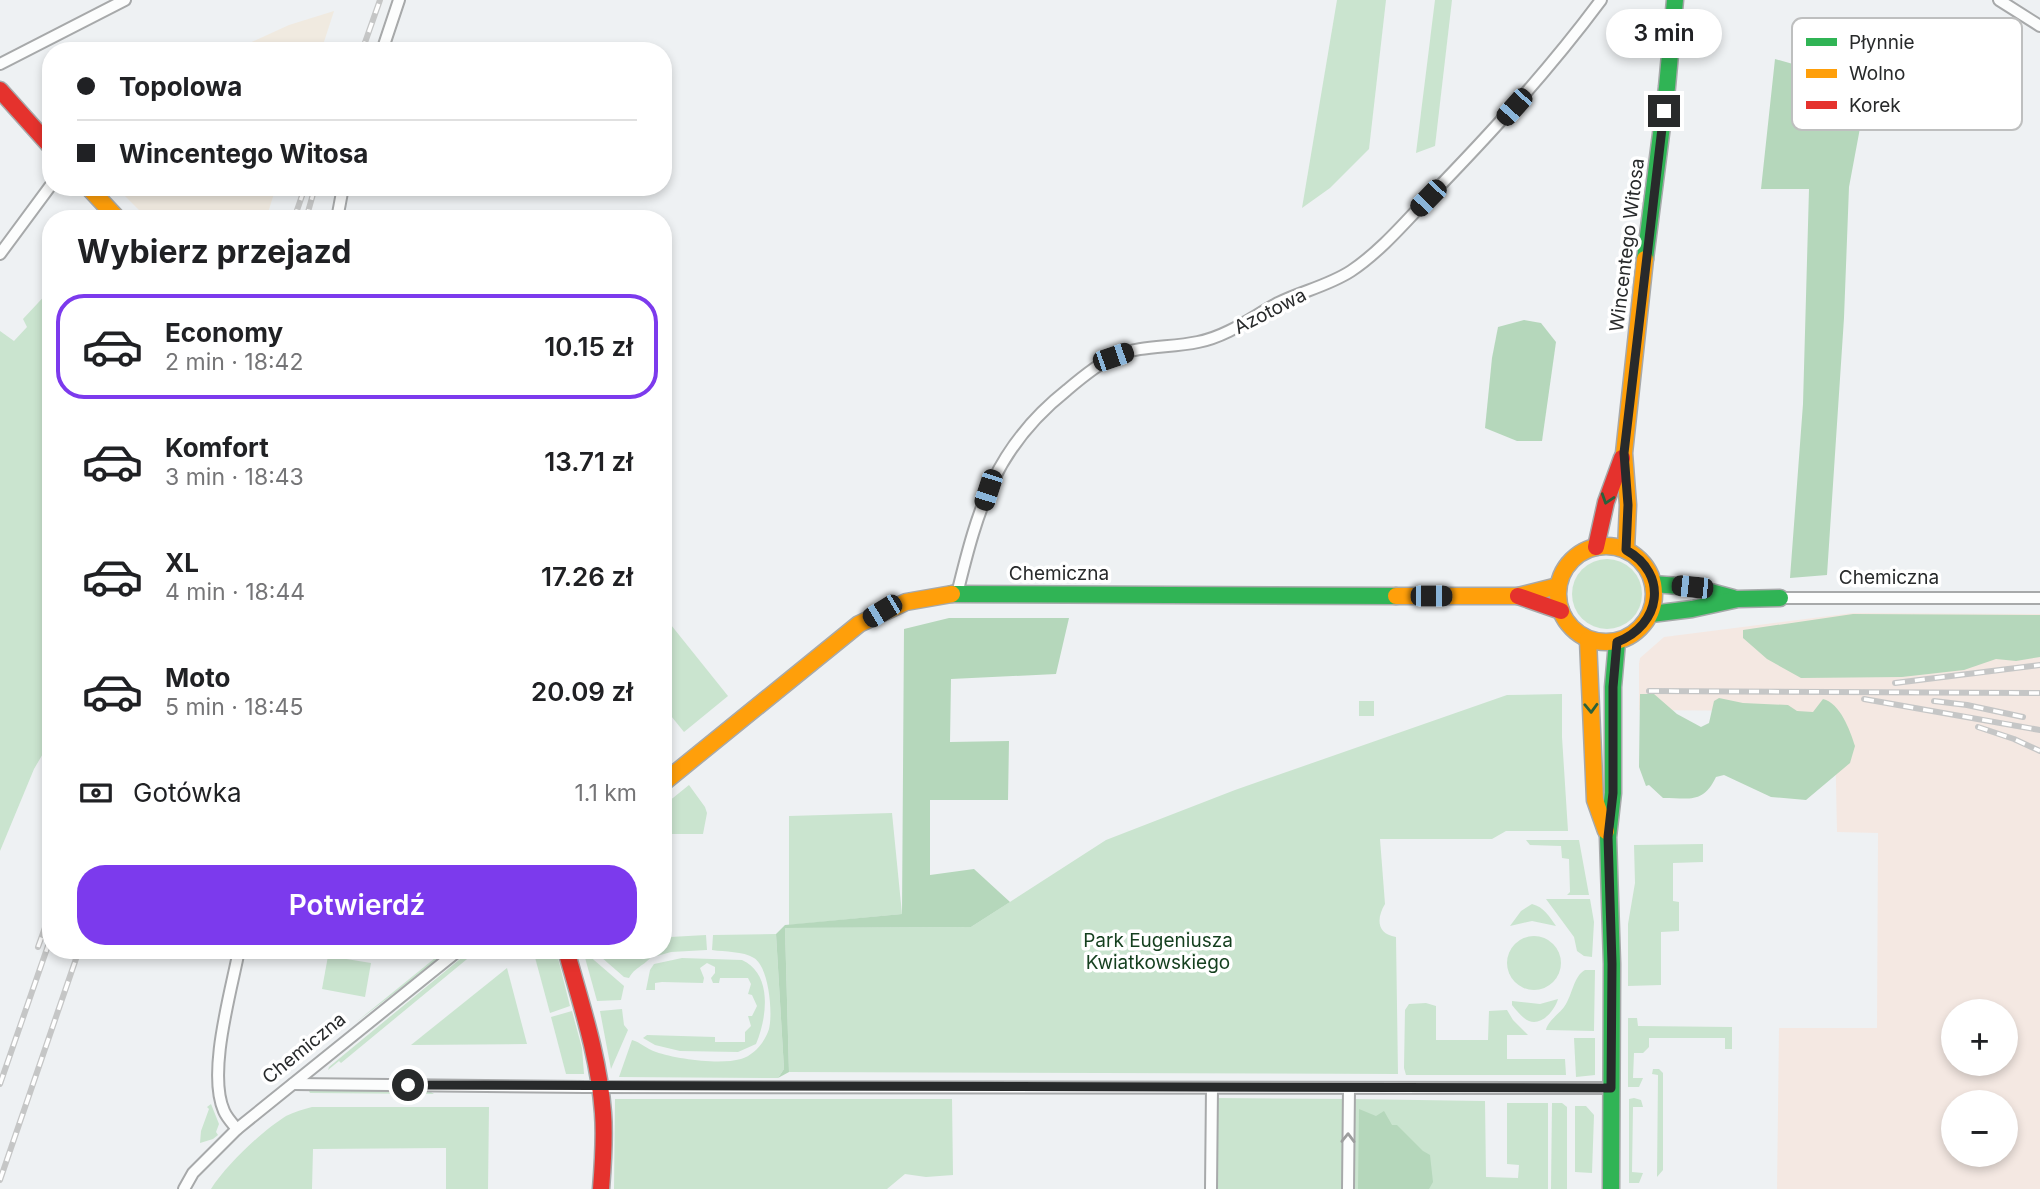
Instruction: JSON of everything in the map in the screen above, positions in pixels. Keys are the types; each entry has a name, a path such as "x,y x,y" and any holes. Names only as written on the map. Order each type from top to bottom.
{"main road":[{"name":"Wincentego Witosa","path":"1626,550 1628,505 1624,453 1675,0"},
{"path":"0,90 42,137"},
{"path":"96,196 110,210"},
{"name":"Wincentego Witosa","path":"1595,547 1606,502 1624,453"},
{"path":"1595,547 1626,550 1646,567 1653,584 1651,614 1637,632 1617,642 1588,640 1571,628 1560,611 1558,586 1562,575 1575,557 1595,547"},
{"name":"Chemiczna","path":"1653,584 1692,587 1738,599"},
{"name":"Chemiczna","path":"672,776 859,624 908,600 957,594 1518,596 1558,586"},
{"name":"Chemiczna","path":"1518,596 1560,611"},
{"name":"Chemiczna","path":"1651,614 1738,599 1780,598"},
{"path":"1588,640 1595,800 1608,837"},
{"path":"1611,1189 1612,964 1608,837 1613,793 1613,687 1617,642"},
{"path":"568,959 599,1087 604,1129 601,1189"}],"street":[{"path":"43,42 125,0"},
{"path":"385,42 399,0"},
{"name":"Azotowa","path":"957,594 988,490 1005,456 1050,404 1113,357 1137,349 1197,343 1222,335 1280,302 1335,281 1353,270 1390,237 1485,139 1528,92 1601,0"},
{"path":"1999,0 2040,26"},
{"path":"0,64 42,42"},
{"path":"0,254 44,196"},
{"name":"Chemiczna","path":"1780,598 2040,598"},
{"path":"237,959 219,1056 218,1089 224,1112 237,1129"},
{"name":"Chemiczna","path":"184,1189 193,1173 237,1129 449,959"},
{"path":"293,1084 1611,1088"},
{"path":"1211,1189 1212,1088"},
{"path":"1348,1189 1349,1088"}],"shaded area":[{"path":"334,11 324,42 252,42 289,25"},
{"path":"125,196 273,196 269,210 139,210"},
{"path":"1853,613 2040,614 2040,1189 1777,1189 1779,1028 1877,1028 1878,833 1837,832 1835,734 1775,711 1639,710 1640,658 1664,637"}],"green space":[{"path":"1337,0 1386,0 1369,149 1330,188 1302,208"},
{"path":"1435,0 1452,0 1435,146 1416,153"},
{"path":"1775,59 1792,64 1792,130 1860,130 1849,187 1844,318 1827,575 1790,578 1803,404 1809,189 1761,189"},
{"path":"42,299 42,755 0,851 0,331 14,341 27,327 23,319"},
{"path":"1524,320 1541,323 1556,342 1542,441 1517,441 1485,428 1498,327"},
{"path":"1600,559 1614,559 1627,565 1636,574 1642,594 1640,607 1632,619 1614,629 1600,629 1587,623 1578,614 1572,601 1572,587 1578,574 1587,565"},
{"path":"1853,614 2040,615 2040,657 2016,661 1996,659 1964,670 1902,677 1801,678 1767,659 1743,638 1743,630"},
{"path":"949,618 1069,618 1056,674 951,679 950,742 1009,741 1008,800 930,800 930,875 974,869 1010,902 971,927 785,928 789,1072 778,1078 784,1069 776,934 785,925 902,914 904,629"},
{"path":"672,626 728,696 684,732 672,717"},
{"name":"Park Eugeniusza Kwiatkowskiego","path":"1562,694 1568,831 1506,831 1492,839 1380,839 1385,904 1380,915 1380,925 1385,933 1396,937 1398,1074 789,1072 785,928 971,927 1106,840 1235,790 1507,695"},
{"path":"1640,694 1654,694 1677,714 1701,727 1709,723 1714,701 1719,698 1743,703 1788,705 1797,711 1813,712 1823,699 1839,711 1855,746 1850,763 1806,800 1771,797 1724,775 1716,777 1701,796 1663,798 1649,785 1646,786 1639,767"},
{"path":"1359,701 1374,701 1374,716 1359,716"},
{"path":"689,785 707,813 703,834 672,834 672,799"},
{"path":"892,813 902,914 789,925 789,816"},
{"path":"1526,840 1579,840 1589,895 1567,895 1570,892 1569,859 1562,858 1561,846 1530,845"},
{"path":"1703,844 1703,862 1673,863 1673,901 1679,902 1679,931 1661,932 1661,985 1628,986 1628,924 1635,883 1634,845"},
{"path":"1546,899 1590,899 1594,922 1592,957 1577,951 1574,937"},
{"path":"1532,904 1543,910 1556,926 1532,921 1510,926 1521,911"},
{"path":"776,934 784,1069 778,1078 619,1077 632,1040 656,1052 698,1060 732,1061 755,1051 765,1039 770,1022 769,991 763,971 759,963 750,956 712,950 713,935"},
{"path":"706,935 707,950 672,952 672,937"},
{"path":"1539,936 1549,940 1557,948 1561,963 1557,978 1549,986 1529,990 1519,986 1511,978 1507,958 1511,948 1519,940"},
{"path":"682,958 742,960 759,975 765,1010 756,1044 738,1052 680,1051 655,1045 643,1038 647,1035 715,1037 715,1042 745,1042 745,1032 751,1026 748,1016 752,1016 757,1006 752,995 748,994 751,984 748,978 720,978 719,983 713,983 711,978 715,967 707,963 700,968 703,983 662,982 655,983 655,990 646,990 654,964"},
{"path":"327,959 371,963 365,997 322,989"},
{"path":"434,959 439,959 355,1023"},
{"path":"460,959 467,959 341,1063 339,1061 328,1070"},
{"path":"535,959 558,959 570,1006 550,1013"},
{"path":"585,959 593,959 624,986 621,1000 597,1001"},
{"path":"603,959 649,959 629,978 624,977"},
{"path":"507,968 527,1044 411,1045"},
{"path":"1585,970 1595,970 1594,1031 1546,1030 1566,1004 1576,980"},
{"path":"1558,999 1547,1016 1534,1022 1524,1018 1512,1005 1512,1001 1540,1004"},
{"path":"1426,1003 1436,1006 1436,1040 1488,1040 1489,1011 1507,1010 1528,1035 1507,1035 1507,1059 1565,1059 1566,1075 1406,1075 1405,1010 1409,1004"},
{"path":"622,1009 624,1025 628,1030 611,1069 600,1011"},
{"path":"572,1011 582,1048 584,1074 566,1074 551,1017"},
{"path":"1628,1018 1637,1018 1638,1026 1732,1027 1732,1049 1725,1049 1725,1038 1649,1038 1649,1047 1643,1053 1634,1053 1633,1078 1643,1078 1639,1087 1628,1087"},
{"path":"1574,1038 1595,1038 1595,1075 1576,1077"},
{"path":"1653,1069 1659,1069 1663,1073 1663,1170 1657,1177 1658,1075 1652,1074"},
{"path":"308,1089 428,1090 434,1094 310,1093"},
{"path":"1215,1098 1344,1099 1344,1189 1215,1189"},
{"path":"615,1099 952,1099 953,1175 926,1177 905,1174 887,1189 614,1189"},
{"path":"1351,1099 1485,1101 1486,1177 1518,1178 1519,1165 1507,1164 1507,1103 1548,1103 1548,1189 1351,1189"},
{"path":"1629,1099 1641,1100 1643,1107 1633,1107 1632,1172 1643,1173 1639,1183 1629,1183"},
{"path":"1552,1103 1562,1103 1567,1107 1567,1189 1551,1189"},
{"path":"211,1104 219,1124 216,1132 218,1135 200,1143 201,1131 209,1109 207,1107"},
{"path":"1575,1106 1586,1106 1594,1115 1592,1173 1575,1172"},
{"path":"312,1107 489,1107 488,1189 446,1189 446,1148 313,1149 312,1189 211,1189 235,1159 266,1131 286,1116"},
{"path":"1359,1109 1376,1116 1384,1111 1392,1125 1397,1125 1430,1155 1433,1182 1429,1189 1358,1189"}],"railway":[{"path":"365,42 380,0"},
{"path":"297,210 302,196"},
{"path":"309,210 312,196"},
{"path":"1895,683 2040,665"},
{"path":"1649,691 2040,693"},
{"path":"1864,699 2040,730"},
{"path":"1934,701 2023,717"},
{"path":"1978,727 2040,751"},
{"path":"38,947 42,936"},
{"path":"0,1084 43,959"},
{"path":"0,1180 76,959"}],"traffic: fast":[{"path":"1645,259 1675,0"},
{"path":"1653,584 1692,587 1733,598"},
{"path":"952,594 1396,596"},
{"path":"1651,614 1738,599 1780,598"},
{"path":"1611,1189 1612,964 1608,837 1613,793 1613,687 1617,642"}],"traffic: slow":[{"path":"96,196 110,210"},
{"path":"1626,550 1628,505 1624,453 1645,259"},
{"path":"1606,546 1624,549 1640,560 1651,576 1654,594 1651,612 1640,628 1624,639 1606,642 1588,639 1572,628 1561,612 1558,594 1561,576 1572,560 1588,549 1606,546"},
{"path":"1396,596 1518,596 1558,586"},
{"path":"672,776 859,624 906,602 952,594"},
{"path":"1588,640 1595,800 1606,831"}],"traffic: jam":[{"path":"0,90 42,137"},
{"path":"1596,547 1606,502 1622,458"},
{"path":"1518,596 1561,611"},
{"path":"569,959 589,1031 601,1092 604,1132 601,1189"}],"route":[{"path":"408,1085 1611,1088 1612,964 1608,837 1613,793 1615,664 1617,642 1637,632 1645,623 1651,614 1654,599 1651,575 1641,561 1626,550 1628,505 1624,453 1664,111"}]}
